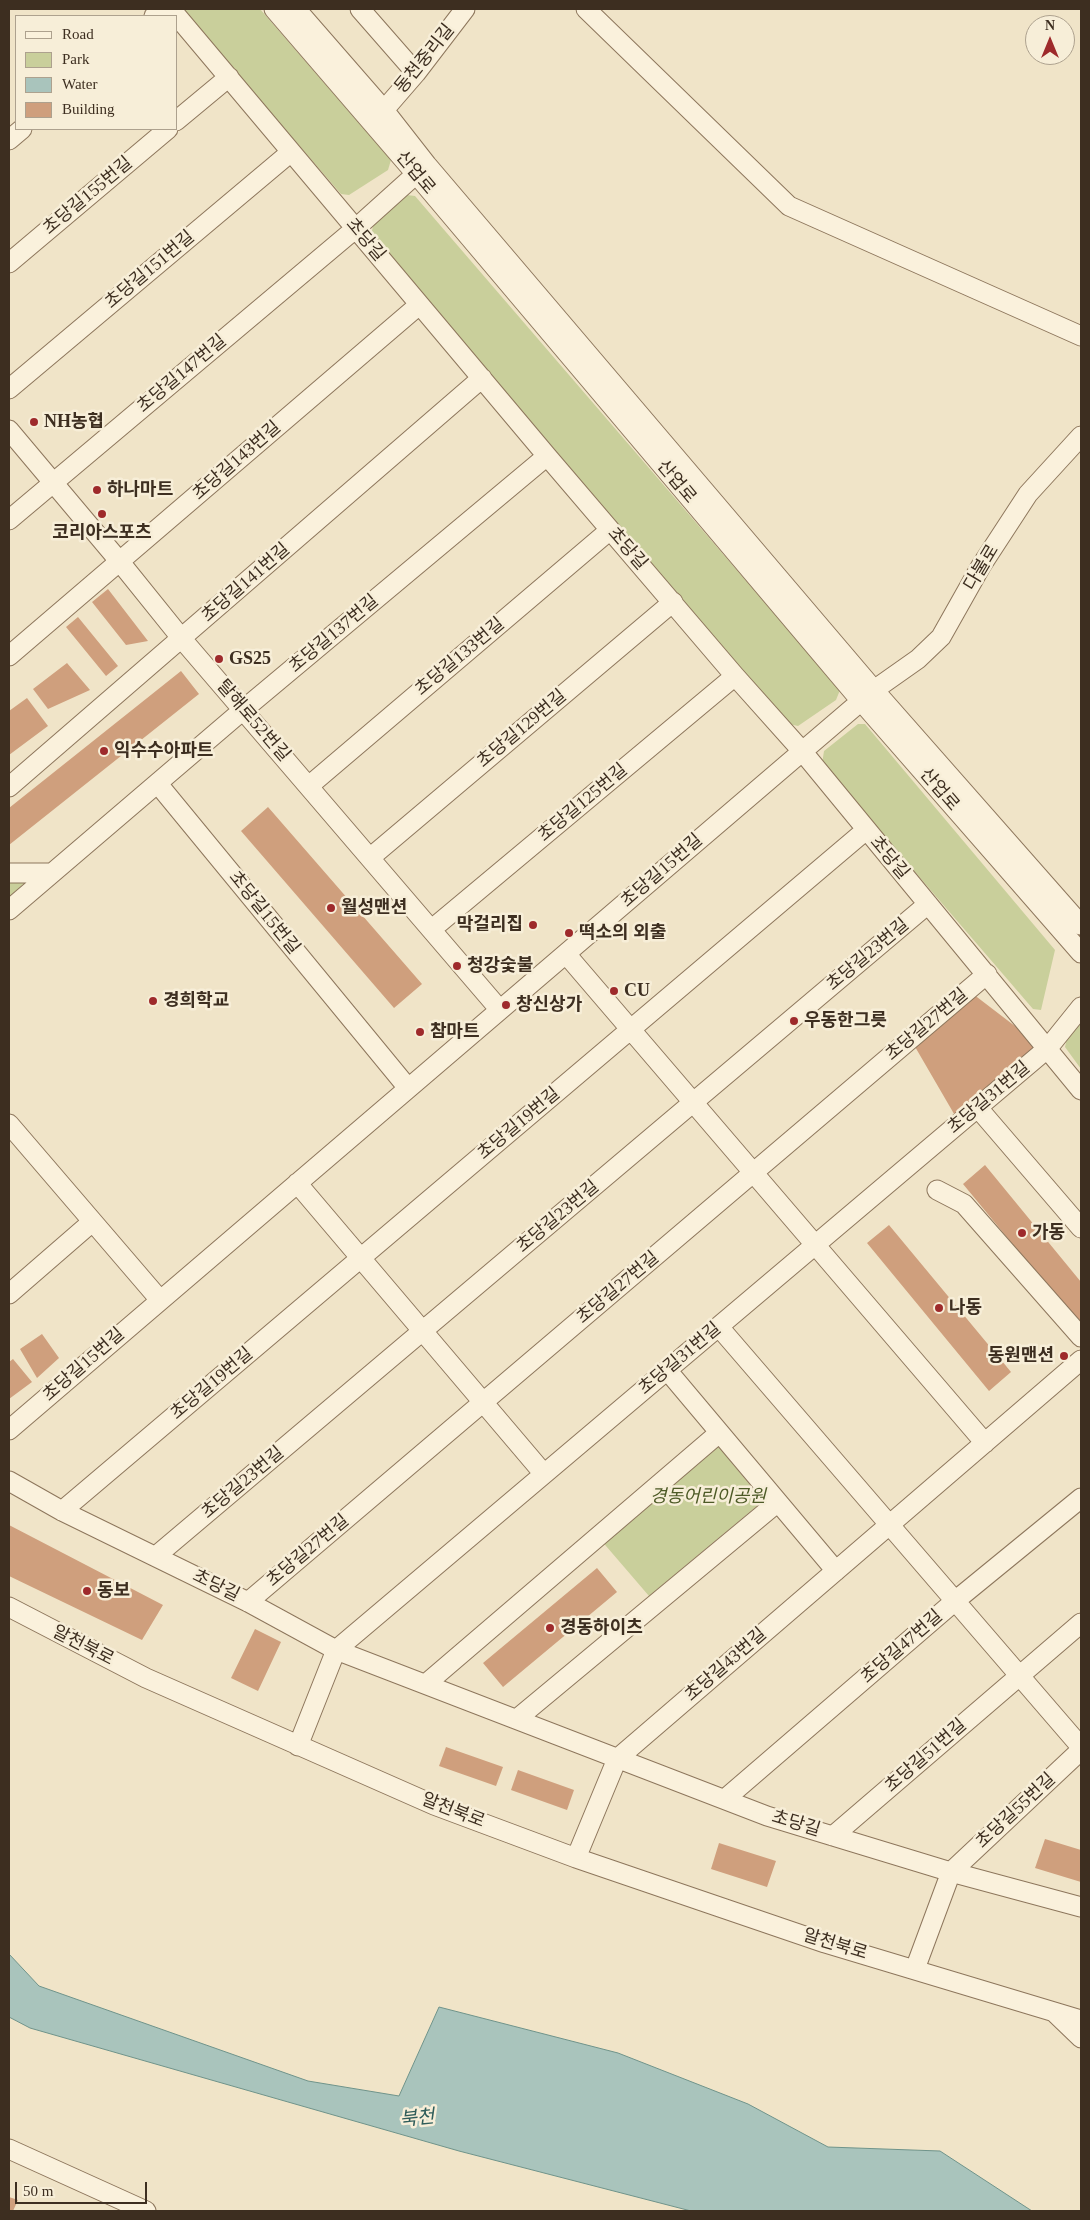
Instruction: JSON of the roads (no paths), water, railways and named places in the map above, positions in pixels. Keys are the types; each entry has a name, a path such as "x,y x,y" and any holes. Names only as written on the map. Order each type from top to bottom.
{"street":[{"name":"산업로","path":"274,9 422,170 868,696 1081,953"},
{"name":"산업로","path":"296,9 384,110 422,170"},
{"path":"360,9 416,73"},
{"name":"동천중리길","path":"384,110 416,73 465,9"},
{"path":"586,9 789,206 1081,336"},
{"name":"초당길","path":"178,17 547,456 735,676 802,751 1081,1090"},
{"path":"178,119 229,77"},
{"path":"9,140 21,130"},
{"name":"초당길155번길","path":"9,264 167,130"},
{"name":"초당길151번길","path":"9,389 291,152"},
{"name":"초당길147번길","path":"9,520 355,229 422,170"},
{"name":"초당길143번길","path":"9,656 419,305"},
{"name":"초당길141번길","path":"9,787 482,378"},
{"name":"탈해로52번길","path":"9,430 182,639 310,785 500,1010"},
{"name":"다불로","path":"802,751 868,696 918,659 941,637 981,566 1028,494 1081,436"},
{"name":"초당길137번길","path":"9,910 243,710 547,456"},
{"name":"초당길133번길","path":"310,785 610,530"},
{"name":"초당길129번길","path":"371,857 672,602"},
{"name":"초당길125번길","path":"432,929 735,676"},
{"name":"산업로","path":"868,696 1081,925"},
{"name":"초당길15번길","path":"9,1430 802,751"},
{"name":"초당길15번길","path":"158,784 408,1088"},
{"name":"초당길19번길","path":"62,1511 866,830"},
{"path":"9,873 52,873"},
{"name":"초당길23번길","path":"156,1556 928,904"},
{"path":"566,954 985,1443"},
{"name":"초당길27번길","path":"248,1602 987,974"},
{"name":"초당길31번길","path":"336,1650 1048,1048 1081,1007"},
{"path":"978,1108 1081,1228"},
{"path":"9,1124 160,1300"},
{"path":"297,1183 544,1474"},
{"path":"937,1190 964,1204 1081,1337"},
{"path":"9,1294 92,1222"},
{"path":"719,1327 1020,1676"},
{"name":"초당길43번길","path":"617,1759 1081,1360"},
{"path":"666,1370 836,1571"},
{"path":"427,1683 719,1433"},
{"name":"초당길","path":"9,1481 62,1511 248,1602 336,1650 518,1718 617,1759 767,1816 951,1872 1081,1907"},
{"name":"초당길47번길","path":"725,1799 955,1601 1081,1498"},
{"path":"518,1718 778,1502"},
{"name":"알천북로","path":"9,1608 146,1678 434,1805 576,1858 825,1943 1081,2020"},
{"name":"초당길51번길","path":"833,1836 1081,1623"},
{"path":"298,1746 336,1650"},
{"name":"초당길55번길","path":"951,1872 1081,1748 1020,1676"},
{"path":"576,1858 617,1759"},
{"path":"915,1969 951,1872"},
{"path":"1054,2012 1081,2038"},
{"path":"9,2149 146,2211"}],"water":[{"name":"북천","path":"9,1954 39,1986 308,2081 399,2096 439,2007 618,2053 748,2104 828,2147 940,2151 1032,2211 691,2211 459,2151 30,2028 9,2017"}],"place":[{"name":"NH농협","path":"34,422"},
{"name":"하나마트","path":"97,490"},
{"name":"코리아스포츠","path":"102,514"},
{"name":"GS25","path":"219,659"},
{"name":"익수수아파트","path":"104,751"},
{"name":"월성맨션","path":"331,908"},
{"name":"막걸리집","path":"533,925"},
{"name":"떡소의 외출","path":"569,933"},
{"name":"청강숯불","path":"457,966"},
{"name":"CU","path":"614,991"},
{"name":"경희학교","path":"153,1001"},
{"name":"창신상가","path":"506,1005"},
{"name":"우동한그릇","path":"794,1021"},
{"name":"참마트","path":"420,1032"},
{"name":"가동","path":"1022,1233"},
{"name":"나동","path":"939,1308"},
{"name":"동원맨션","path":"1064,1356"},
{"name":"동보","path":"87,1591"},
{"name":"경동하이츠","path":"550,1628"}],"park label":[{"name":"경동어린이공원","path":"708,1497"}]}
